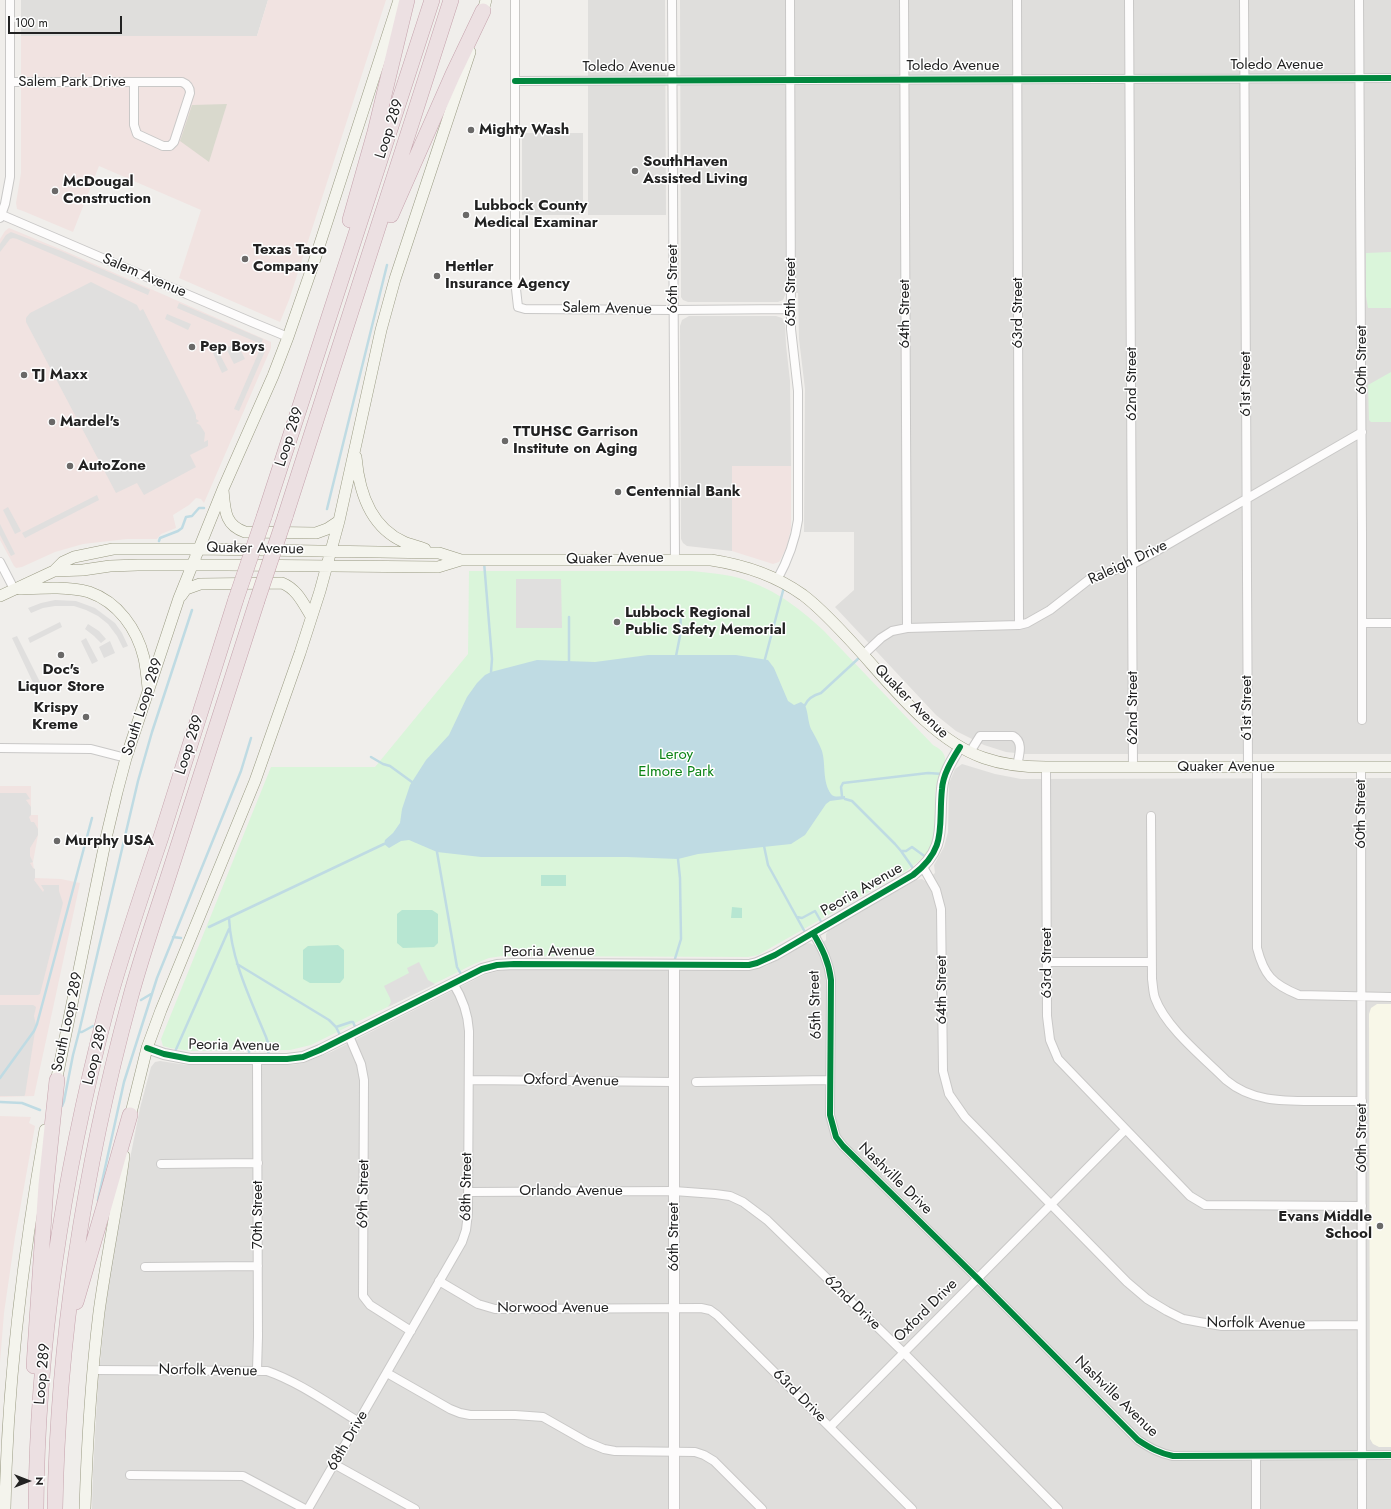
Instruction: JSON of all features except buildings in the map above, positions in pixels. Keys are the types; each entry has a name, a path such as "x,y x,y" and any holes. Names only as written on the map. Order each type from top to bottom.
{"highway":[{"path":"335,297 345,238 375,132 407,0"},
{"name":"Loop 289","path":"36,1509 40,1397 53,1273 70,1170 89,1079 124,948 236,599 432,0"},
{"name":"Loop 289","path":"55,1509 57,1440 65,1331 73,1267 92,1158 128,1003 451,0"},
{"path":"365,268 416,161 484,6"},
{"path":"38,1436 34,1398 36,1330 46,1185 57,1080"},
{"path":"65,1331 95,1239 130,1115"}],"main road":[{"name":"South Loop 289","path":"5,1509 9,1408 19,1300 35,1185 106,838 117,792 126,758 179,598 223,489 273,376 288,337 314,262 399,0"},
{"path":"86,1509 87,1443 99,1312 130,1115 147,1048 161,1010 256,781 312,616 339,521 381,330 395,279 484,6"},
{"path":"356,446 360,487 365,501 378,522 392,535 404,542 439,553"},
{"path":"223,489 226,514 237,529 245,532 316,533 327,530 339,521"},
{"name":"Quaker Avenue","path":"0,596 54,571 63,562 74,557 94,552 131,548 331,550 439,553 462,560"},
{"name":"Quaker Avenue","path":"54,571 83,570 110,566 192,565 438,567 462,560 674,559 726,562 759,571 803,595 825,613 931,727 960,747 983,758 1017,766 1046,767 1391,767"},
{"path":"179,598 186,589 200,584 282,583 296,592 312,616"},
{"path":"14,589 58,588 88,592 100,597 114,606 126,618 137,636 144,658 148,692"}],"street":[{"path":"1,216 8,192 10,177 10,0"},
{"path":"515,0 515,81"},
{"name":"66th Street","path":"672,0 674,559"},
{"name":"65th Street","path":"777,580 792,551 796,538 798,520 798,391 791,329 790,0"},
{"name":"64th Street","path":"904,0 907,628"},
{"name":"63rd Street","path":"1017,0 1019,625"},
{"name":"62nd Street","path":"1130,0 1133,767"},
{"name":"61st Street","path":"1244,0 1247,498 1257,948 1260,961 1266,973 1276,983 1287,990 1298,995 1362,997"},
{"name":"60th Street","path":"1359,0 1362,720"},
{"name":"Toledo Avenue","path":"515,81 1391,78"},
{"name":"Salem Avenue","path":"515,81 515,280 518,308 673,310 791,309"},
{"name":"Salem Park Drive","path":"10,82 134,82 182,82 189,88 190,94 174,142 170,146 163,146 137,134 134,125 134,82"},
{"name":"Salem Avenue","path":"1,216 288,337"},
{"name":"Raleigh Drive","path":"864,654 880,638 892,631 907,628 1027,624 1050,610 1091,578 1133,564 1362,432"},
{"path":"0,562 14,589"},
{"path":"1362,624 1391,623"},
{"path":"970,752 980,736 1013,736 1017,738 1020,745 1017,766"},
{"path":"923,867 934,852 940,836 944,777 960,747"},
{"path":"0,748 83,748 126,758"},
{"name":"63rd Street","path":"1046,767 1047,1028 1058,1059 1125,1130"},
{"name":"60th Street","path":"1361,767 1362,1509"},
{"path":"1151,816 1151,962 1154,997 1162,1012 1173,1027 1234,1087 1245,1093 1263,1099 1279,1101 1362,1101"},
{"name":"64th Street","path":"923,867 936,890 941,909 942,1052 943,1071 946,1085 955,1104 966,1117 1051,1204"},
{"name":"Peoria Avenue","path":"147,1048 164,1054 190,1059 287,1059 302,1057 349,1036 482,969 497,965 749,965 775,955 913,875 923,867"},
{"name":"65th Street","path":"813,933 822,948 829,967 831,980 830,1080"},
{"path":"1047,962 1151,962"},
{"name":"66th Street","path":"674,965 674,1509"},
{"name":"68th Street","path":"387,1373 462,1242 466,1230 468,1192 469,1018 463,1000 454,983"},
{"path":"1362,997 1391,998"},
{"name":"69th Street","path":"349,1036 361,1064 364,1080 363,1296 370,1305 411,1331"},
{"name":"70th Street","path":"257,1059 257,1370"},
{"name":"Oxford Avenue","path":"469,1080 674,1082"},
{"path":"696,1082 830,1080"},
{"name":"Nashville Drive","path":"830,1080 830,1115 836,1137 843,1146 977,1278"},
{"path":"1125,1130 1190,1196 1205,1205 1362,1206"},
{"name":"Oxford Drive","path":"830,1427 1125,1130"},
{"path":"161,1164 258,1163"},
{"name":"Orlando Avenue","path":"468,1192 674,1191"},
{"name":"62nd Drive","path":"674,1191 730,1196 743,1202 759,1213 903,1352 1058,1509"},
{"name":"Norfolk Avenue","path":"1051,1204 1127,1282 1146,1299 1183,1319 1222,1326 1361,1325"},
{"path":"146,1267 258,1266"},
{"name":"Nashville Avenue","path":"977,1278 1138,1440 1160,1453 1173,1456 1391,1455"},
{"name":"Norwood Avenue","path":"439,1281 478,1304 486,1307 674,1308"},
{"name":"63rd Drive","path":"674,1308 701,1308 710,1310 717,1315 912,1509"},
{"name":"Norfolk Avenue","path":"93,1370 267,1371 279,1375 359,1422"},
{"path":"387,1373 460,1414 491,1416 526,1415 543,1417 587,1442 604,1449 615,1451 695,1452 704,1455 714,1461 762,1509"},
{"name":"68th Drive","path":"307,1509 387,1373"},
{"path":"1256,1456 1256,1509"},
{"path":"334,1464 415,1509"},
{"path":"130,1475 243,1476 307,1509"}],"shaded area":[{"path":"21,0 268,0 257,36 21,36"},
{"path":"268,0 386,0 289,300 280,322 179,278 201,210 99,166 73,232 17,209 16,203 21,173 21,36 257,36"},
{"path":"588,0 665,0 666,215 588,215"},
{"path":"680,0 1391,0 1391,754 1025,754 1006,752 984,745 956,731 936,715 835,607 854,590 854,532 804,532 805,389 799,339 798,293 786,293 783,300 778,302 688,302 683,300 681,297"},
{"path":"227,104 209,162 180,141 192,105"},
{"path":"522,133 583,133 583,215 522,215"},
{"path":"9,228 271,342 271,348 204,503 201,499 196,498 189,505 173,515 176,528 161,534 157,539 127,539 83,544 55,552 22,567 16,568 0,540 0,239"},
{"path":"11,232 61,251 150,290 148,295 17,239 10,239 0,252 0,244 6,235"},
{"path":"91,282 137,305 140,311 143,309 188,398 196,415 196,419 199,421 196,423 200,425 205,433 204,442 208,440 208,446 190,455 196,467 144,495 137,483 116,493 26,322 26,318 30,313"},
{"path":"179,303 263,339 261,344 177,308"},
{"path":"167,314 191,324 188,330 165,319"},
{"path":"689,316 776,316 782,318 785,322 790,381 791,466 732,466 732,551 687,546 681,539 680,326 682,320"},
{"path":"237,343 245,359 234,364 226,348"},
{"path":"261,347 266,349 239,411 234,409"},
{"path":"218,351 228,370 222,373 213,353"},
{"path":"732,466 791,466 791,529 786,549 779,562 773,564 732,551"},
{"path":"97,495 99,500 25,538 22,533"},
{"path":"8,507 21,531 15,534 3,510"},
{"path":"0,524 15,554 11,556 0,535"},
{"path":"516,579 561,579 562,628 516,628"},
{"path":"55,600 76,601 95,608 115,623 128,646 123,648 117,636 108,624 98,616 86,610 74,606 55,606 43,608 31,613 28,608"},
{"path":"60,622 62,627 30,643 28,638"},
{"path":"88,624 99,631 106,639 101,643 85,629"},
{"path":"17,636 42,686 36,689 12,638"},
{"path":"86,638 98,661 92,664 81,641"},
{"path":"110,641 115,653 104,658 99,647"},
{"path":"962,764 995,774 1021,779 1391,778 1391,1509 92,1509 98,1383 111,1264 140,1108 151,1067 155,1062 160,1061 187,1065 291,1065 304,1063 331,1052 484,975 510,969 745,970 766,966 805,944 810,943 816,946 826,940 826,934 829,930 916,880 922,879 925,881 935,873 934,865 944,847 948,832 949,783 955,769"},
{"path":"0,786 31,786 31,815 38,815 38,835 33,862 35,878 61,879 80,883 34,1096 0,1097"},
{"path":"0,793 26,793 30,799 26,800 31,807 31,815 29,817 31,822 34,822 38,829 38,835 30,848 30,856 33,862 30,863 35,869 34,880 43,892 44,890 41,885 59,885 59,891 63,903 40,994 38,995 0,995"},
{"path":"419,962 428,980 435,984 388,1007 391,1002 384,986 409,973 407,968"},
{"name":"Evans Middle School","path":"1377,1004 1391,1004 1391,1447 1379,1447 1373,1444 1370,1439 1369,1014 1371,1008"},
{"path":"0,1005 33,1005 36,1007 34,1016 36,1025 24,1096 0,1096"},
{"path":"0,1116 31,1117 29,1123 35,1126 15,1237 4,1313 0,1362"}],"green space":[{"path":"1391,252 1391,308 1368,308 1366,296 1366,253"},
{"path":"1391,372 1391,422 1371,422 1369,420 1368,385"},
{"name":"Leroy Elmore Park","path":"469,571 691,571 739,578 766,588 791,603 814,621 933,745 943,753 945,761 935,794 935,831 929,849 920,860 906,871 758,955 748,957 503,956 489,958 311,1045 290,1050 191,1051 163,1046 161,1039 271,767 375,767 468,654"},
{"path":"541,875 566,875 566,886 541,886"},
{"path":"732,907 742,908 742,918 731,918"},
{"path":"402,910 432,910 438,914 438,943 434,947 403,948 397,943 397,914"},
{"path":"338,945 344,950 344,978 340,983 310,983 303,979 303,950 308,946"}],"water":[{"path":"648,655 736,655 768,660 774,668 788,701 794,705 801,702 805,705 811,729 822,751 825,778 828,789 832,795 845,796 845,799 830,801 826,804 805,835 791,844 698,854 678,859 627,857 481,857 437,852 409,840 401,841 389,848 384,844 385,840 393,833 400,823 402,809 410,785 426,760 449,735 467,697 485,675 491,672 537,660 595,662"}],"waterway":[{"path":"327,509 387,265"},
{"path":"159,541 160,538 182,528 186,517 192,516 199,508 204,508"},
{"path":"484,562 492,659 491,672"},
{"path":"765,659 784,587"},
{"path":"79,1032 138,781 152,732 192,610"},
{"path":"676,656 680,636 681,614"},
{"path":"569,617 569,661"},
{"path":"805,705 810,699 821,693 860,657"},
{"path":"98,1200 124,1082 157,978 241,771 251,738"},
{"path":"371,757 390,766 412,782"},
{"path":"842,796 841,787 843,783 928,773 943,774"},
{"path":"845,799 852,801 895,844 915,871"},
{"path":"0,1078 34,1031 37,1024 92,818"},
{"path":"209,927 384,844"},
{"path":"764,846 768,865 806,934"},
{"path":"901,851 906,851 912,847 927,858"},
{"path":"437,852 457,967 462,976"},
{"path":"674,962 681,939 680,878 678,859"},
{"path":"797,917 802,918 815,911 823,925"},
{"path":"229,918 233,949 237,964 266,1037 269,1046 268,1057"},
{"path":"174,1054 229,929"},
{"path":"173,937 181,938"},
{"path":"237,964 329,1020 336,1027 341,1037"},
{"path":"141,1000 151,994"},
{"path":"336,1027 353,1022 356,1029"},
{"path":"60,1107 64,1101 79,1032 93,1026"},
{"path":"249,1057 249,1048 251,1046 263,1046 268,1042"},
{"path":"0,1102 22,1103 40,1110"}],"cycle path":[{"path":"515,81 1391,78"},
{"path":"147,1048 164,1054 190,1059 287,1059 303,1057 320,1050 482,969 497,965 749,965 757,963 775,955 913,875 924,865 932,856 937,846 944,778 948,767 960,747"},
{"path":"813,933 825,955 831,980 830,1115 836,1137 843,1146 1138,1440 1155,1450 1173,1456 1391,1455"}],"place":[{"name":"Mighty Wash","path":"471,130"},
{"name":"SouthHaven Assisted Living","path":"635,171"},
{"name":"McDougal Construction","path":"55,191"},
{"name":"Lubbock County Medical Examinar","path":"466,215"},
{"name":"Texas Taco Company","path":"245,259"},
{"name":"Hettler Insurance Agency","path":"437,276"},
{"name":"Pep Boys","path":"192,347"},
{"name":"TJ Maxx","path":"24,375"},
{"name":"Mardel's","path":"52,422"},
{"name":"TTUHSC Garrison Institute on Aging","path":"505,441"},
{"name":"AutoZone","path":"70,466"},
{"name":"Centennial Bank","path":"618,492"},
{"name":"Lubbock Regional Public Safety Memorial","path":"617,622"},
{"name":"Doc's Liquor Store","path":"61,655"},
{"name":"Krispy Kreme","path":"86,717"},
{"name":"Murphy USA","path":"57,841"},
{"name":"Evans Middle School","path":"1380,1226"}]}
